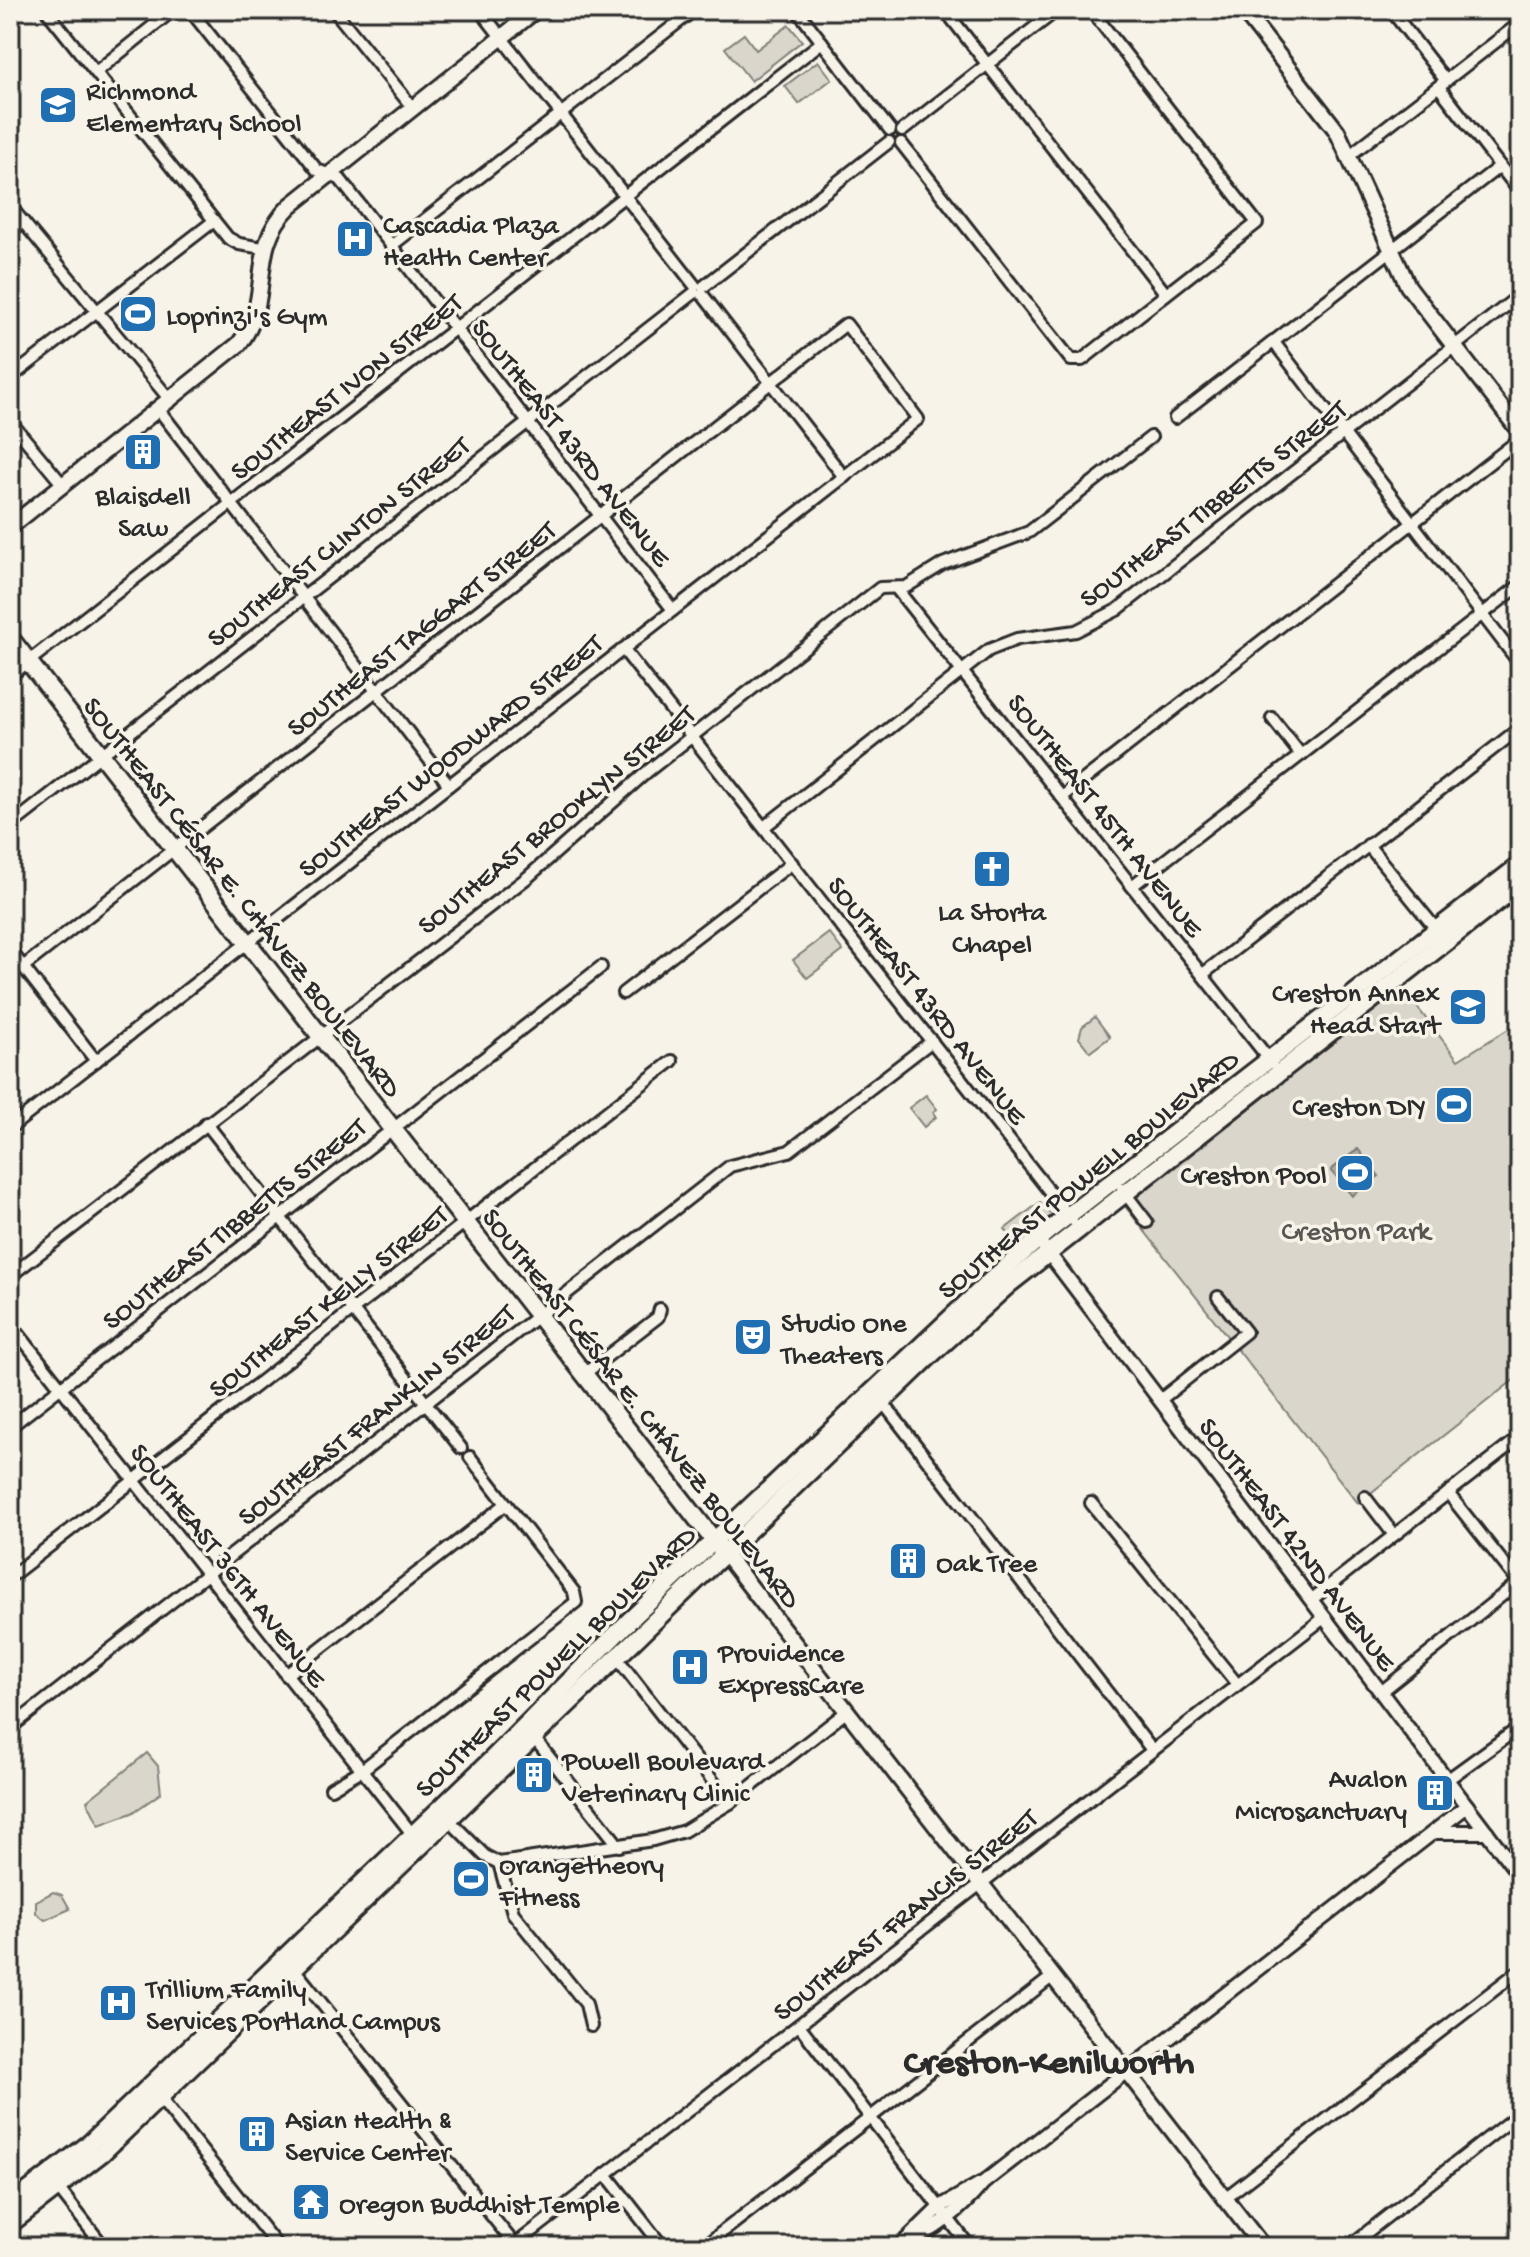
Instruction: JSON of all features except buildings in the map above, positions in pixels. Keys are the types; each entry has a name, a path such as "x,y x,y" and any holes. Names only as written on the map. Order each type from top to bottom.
{"main road":[{"path":"10,527 227,357 252,327 259,302 263,248 285,210 536,10"},
{"path":"1243,10 1337,131 1408,286 1520,432"},
{"name":"SOUTHEAST CÉSAR E. CHÁVEZ BOULEVARD","path":"10,638 1263,2247"},
{"name":"SOUTHEAST POWELL BOULEVARD","path":"289,1964 450,1821 714,1540 1043,1246 1441,936 1520,865"},
{"name":"SOUTHEAST POWELL BOULEVARD","path":"1441,936 1520,884"},
{"name":"SOUTHEAST POWELL BOULEVARD","path":"10,2205 85,2169 155,2092 289,1964 413,1835 449,1800 617,1658 725,1554 877,1395"},
{"path":"449,1800 450,1821"},
{"path":"406,1863 413,1835"},
{"name":"SOUTHEAST POWELL BOULEVARD","path":"10,2224 54,2182"}],"street":[{"path":"46,10 214,221 233,241 263,248"},
{"path":"96,72 173,10"},
{"name":"SOUTHEAST 43RD AVENUE","path":"190,10 317,170 340,179 673,610"},
{"path":"334,10 413,108"},
{"path":"480,10 844,477"},
{"path":"391,246 694,10"},
{"path":"797,10 890,130 902,137 1076,362 1257,223 1091,10"},
{"path":"945,10 1166,294"},
{"path":"890,130 889,142 902,137 1057,10"},
{"path":"1391,10 1520,192"},
{"path":"1350,155 1520,23"},
{"name":"SOUTHEAST IVON STREET","path":"10,676 822,42"},
{"name":"SOUTHEAST CLINTON STREET","path":"10,826 889,142"},
{"path":"1175,418 1500,166"},
{"path":"10,206 97,310 230,504 449,785"},
{"path":"10,378 214,221"},
{"path":"10,232 23,222"},
{"name":"SOUTHEAST TIBBETTS STREET","path":"764,827 962,670 1008,642 1065,633 1095,623 1520,295"},
{"name":"SOUTHEAST TAGGART STREET","path":"23,967 846,324 918,419"},
{"path":"1273,341 1520,664"},
{"name":"SOUTHEAST WOODWARD STREET","path":"10,1128 918,419"},
{"path":"10,421 63,485"},
{"name":"SOUTHEAST BROOKLYN STREET","path":"10,1276 528,877 692,736 880,588 906,587 959,558 1029,532 1151,437"},
{"path":"1062,797 1520,439"},
{"path":"1132,886 1520,585"},
{"name":"SOUTHEAST 45TH AVENUE","path":"896,588 1274,1066"},
{"name":"SOUTHEAST 43RD AVENUE","path":"623,649 1074,1222"},
{"path":"1272,718 1301,755"},
{"path":"1203,974 1520,728"},
{"path":"1368,845 1441,936"},
{"path":"623,993 792,863"},
{"path":"10,950 96,1061"},
{"name":"SOUTHEAST TIBBETTS STREET","path":"10,1427 601,967"},
{"name":"SOUTHEAST FRANKLIN STREET","path":"10,1728 730,1166 789,1151 932,1041"},
{"name":"SOUTHEAST KELLY STREET","path":"10,1577 672,1061"},
{"path":"206,1123 461,1448"},
{"path":"1120,1186 1147,1222"},
{"name":"SOUTHEAST 42ND AVENUE","path":"1043,1246 1520,1876"},
{"path":"1160,1400 1246,1332 1218,1297"},
{"path":"584,1374 658,1317 660,1309"},
{"name":"SOUTHEAST 36TH AVENUE","path":"10,1323 413,1835"},
{"path":"877,1395 1152,1750"},
{"path":"1311,1600 1520,1437"},
{"path":"331,1788 362,1770 573,1605 576,1598 470,1457"},
{"path":"1381,1692 1520,1582 1448,1493"},
{"path":"1365,1497 1394,1535"},
{"path":"1091,1503 1237,1684"},
{"path":"286,1675 506,1504"},
{"name":"SOUTHEAST FRANCIS STREET","path":"514,2246 1325,1617"},
{"path":"617,1658 730,1803"},
{"path":"450,1821 485,1856 499,1863 619,1846 684,1831 730,1803 846,1712"},
{"path":"1447,1780 1520,1727"},
{"path":"530,1733 619,1846"},
{"path":"903,2244 1467,1806"},
{"path":"1434,1832 1487,1832"},
{"path":"499,1863 513,1913 586,2004 591,2026"},
{"path":"289,1964 514,2246"},
{"path":"1225,2198 1520,1970"},
{"path":"703,2247 1053,1976"},
{"path":"799,2025 970,2247"},
{"path":"155,2092 278,2247"},
{"path":"1348,2247 1520,2113"},
{"path":"606,2174 663,2247"},
{"path":"54,2182 104,2247"}],"green space":[{"path":"789,25 802,41 751,81 725,48 744,34 756,50"},
{"path":"818,61 832,79 799,104 785,86"},
{"path":"829,933 843,951 807,978 793,960"},
{"name":"Creston Park","path":"1400,985 1458,1060 1510,1028 1520,1029 1520,1375 1358,1503 1124,1205"},
{"path":"1095,1017 1110,1037 1090,1052 1079,1038 1082,1027"},
{"path":"926,1095 937,1109 933,1112 936,1117 924,1127 909,1108"},
{"path":"1040,1202 1052,1216 1016,1244 1005,1229"},
{"path":"147,1753 158,1766 161,1793 132,1813 99,1825 87,1801"},
{"path":"53,1892 62,1895 70,1909 45,1920 36,1913 36,1901"},
{"path":"10,1962 19,1966 14,1985 20,1996 10,2011"}],"shaded area":[{"name":"Creston Pool","path":"1358,1149 1379,1176 1352,1196 1331,1170"}],"place":[{"name":"Richmond Elementary School","path":"58,105"},
{"name":"Cascadia Plaza Health Center","path":"355,239"},
{"name":"Loprinzi's Gym","path":"138,314"},
{"name":"Blaisdell Saw","path":"143,452"},
{"name":"La Storta Chapel","path":"992,869"},
{"name":"Creston Annex Head Start","path":"1468,1007"},
{"name":"Creston DIY","path":"1454,1105"},
{"name":"Creston Pool","path":"1355,1173"},
{"name":"Studio One Theaters","path":"753,1337"},
{"name":"Oak Tree","path":"908,1561"},
{"name":"Providence ExpressCare","path":"690,1667"},
{"name":"Powell Boulevard Veterinary Clinic","path":"534,1775"},
{"name":"Avalon Microsanctuary","path":"1435,1793"},
{"name":"Orangetheory Fitness","path":"471,1879"},
{"name":"Trillium Family Services Portland Campus","path":"118,2003"},
{"name":"Asian Health & Service Center","path":"257,2134"},
{"name":"Oregon Buddhist Temple","path":"311,2202"}],"district":[{"name":"Creston-Kenilworth","path":"1049,2059"}]}
